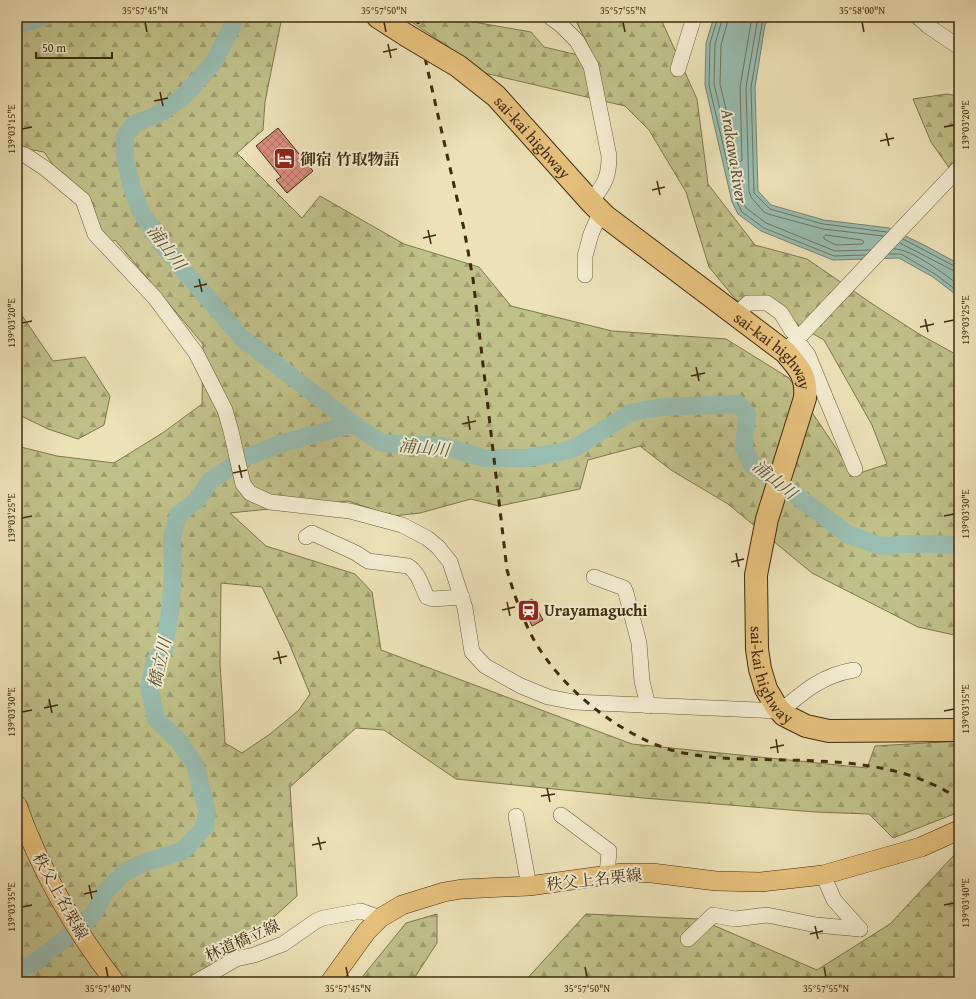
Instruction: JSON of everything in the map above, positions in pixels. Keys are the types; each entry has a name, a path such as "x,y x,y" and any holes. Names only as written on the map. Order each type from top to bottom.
{"highway":[{"name":"sai-kai highway","path":"378,17 458,66 496,96 596,207 736,315 793,349 806,388 805,398 767,519 756,575 757,649 760,669 766,689 776,706 784,715 802,724 829,731 959,730"}],"main road":[{"name":"秩父上名栗線","path":"20,813 39,859 67,911 95,956 115,982"},
{"name":"秩父上名栗線","path":"330,982 368,931 380,918 402,906 444,892 462,889 529,886 623,873 652,873 716,881 761,882 823,875 921,847 959,830"}],"street":[{"path":"550,17 561,25 577,41 590,66 609,156 607,179 596,207 585,256 585,275"},
{"path":"678,69 694,17"},
{"path":"918,17 928,26 959,46"},
{"path":"17,153 25,155 46,170 82,200 95,234 155,298 196,353 225,410 243,484 250,493 270,502 350,511 402,525 427,538 438,547 450,562 465,608 472,652 485,666 521,686 548,697 574,702 781,712 808,688 839,672 854,670"},
{"path":"854,469 808,355 793,349 829,306 959,168"},
{"path":"736,315 748,303 767,303 781,313 792,331"},
{"path":"306,537 312,533 356,553 368,561 408,566 413,569 418,576 426,597 433,599 462,597"},
{"path":"594,577 624,588 639,643 642,681 648,706"},
{"path":"561,815 609,851 607,875"},
{"path":"516,816 529,886"},
{"path":"688,939 713,915 735,919 767,915 816,925 860,929 834,900 823,875"},
{"name":"林道橋立線","path":"196,982 236,959 254,955 283,944 316,921 323,918 361,911 380,918"}],"green space":[{"path":"17,17 282,17 265,102 263,130 237,153 302,218 320,196 404,244 479,267 511,306 612,331 726,339 789,378 854,475 887,464 872,425 824,340 754,301 737,301 709,267 686,192 649,130 625,106 480,72 449,47 404,17 455,17 462,20 531,32 544,47 595,59 574,17 660,17 697,99 708,184 755,245 807,259 919,334 959,356 959,636 918,627 812,573 728,504 671,470 640,446 588,460 580,489 499,506 471,499 420,513 393,516 348,501 230,513 266,546 355,574 372,592 381,650 632,744 867,768 875,746 959,741 959,812 893,838 869,814 815,812 643,798 456,779 384,730 356,728 290,787 297,896 202,982 17,982 17,446 57,456 114,463 164,432 202,404 203,344 115,240 108,244 44,152 17,147","holes":["221,583 262,587 289,643 310,694 299,710 270,734 242,753 225,743 220,663"]},
{"path":"947,94 959,96 959,182 931,142 913,99"},
{"path":"23,317 53,361 85,357 110,396 104,425 78,439 48,429 17,414 17,318"},
{"path":"956,853 959,855 959,982 524,982 586,914 699,919 817,970 890,924"},
{"path":"437,914 437,943 415,977 414,982 358,982 406,923"}],"water":[{"name":"Arakawa River","path":"714,17 770,17 765,25 755,87 758,191 771,205 824,220 889,228 926,246 959,264 959,297 933,277 899,258 833,260 761,231 738,214 732,202 705,85 706,43"}],"building":[{"name":"御宿 竹取物語","path":"278,128 313,171 287,193 276,180 281,177 256,146"},
{"path":"532,599 543,620 532,626 522,604"}],"waterway":[{"name":"浦山川","path":"17,25 44,17"},
{"name":"浦山川","path":"235,17 232,27 214,62 184,96 159,114 134,124 125,136 125,157 131,185 140,210 164,247 242,338 353,424 382,443 442,446 484,458 527,458 573,449 630,413 662,407 738,404 747,414 744,448 752,465 781,484 847,534 877,545 959,545"},
{"name":"橋立川","path":"17,971 35,962 85,923 94,913 105,892 125,872 146,862 183,851 205,826 207,811 195,765 179,741 156,719 149,686 155,661 164,649 170,613 173,574 172,537 178,515 198,499 210,481 244,458 283,443 353,424"}],"railway":[{"path":"417,17 464,229 473,279 507,570 515,597 526,623 534,640 546,658 575,692 611,721 631,733 671,750 715,758 813,761 874,767 904,773 932,784 959,799"}],"place":[{"name":"御宿 竹取物語","path":"284,159"},
{"name":"Urayamaguchi","path":"529,610"}]}
